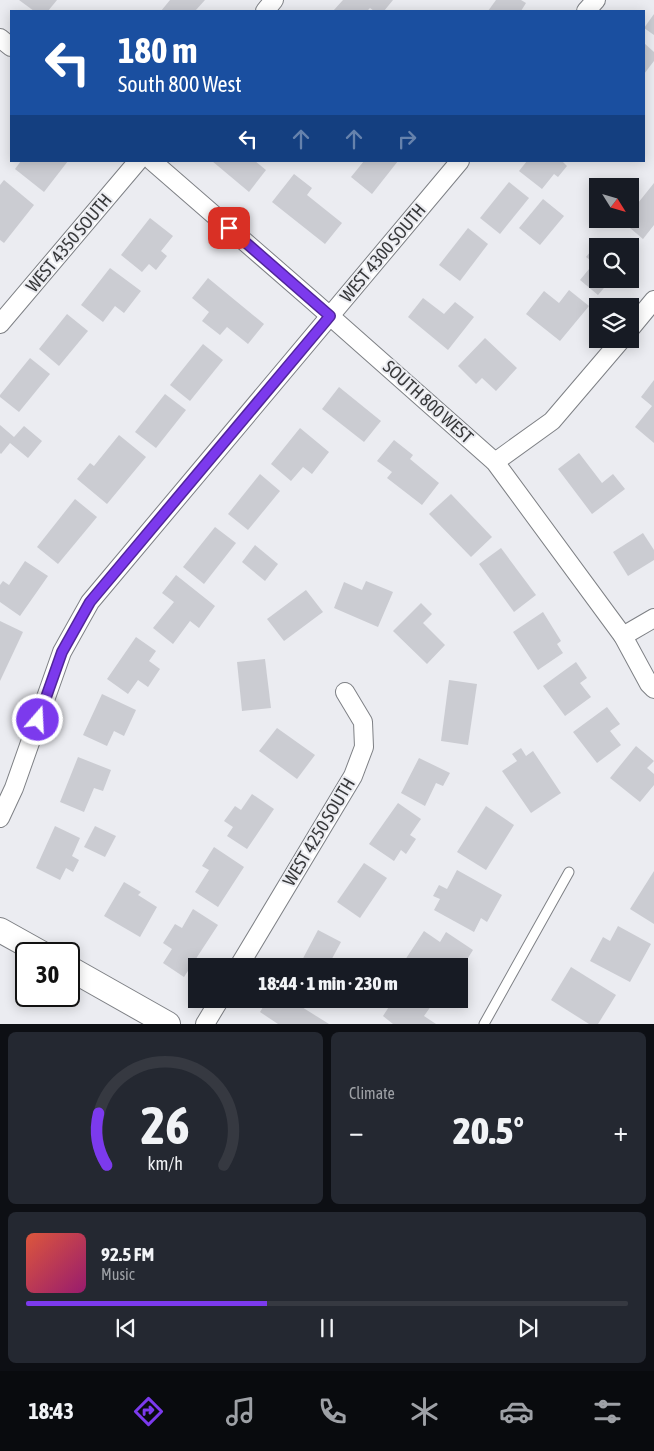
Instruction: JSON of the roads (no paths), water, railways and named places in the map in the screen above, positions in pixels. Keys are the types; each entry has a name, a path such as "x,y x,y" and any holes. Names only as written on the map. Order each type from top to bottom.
{"street":[{"path":"266,10 274,0"},
{"path":"587,10 596,0"},
{"path":"0,38 10,46"},
{"name":"WEST 4350 SOUTH","path":"0,324 137,162"},
{"name":"SOUTH 800 WEST","path":"153,162 495,462 623,636 649,684 654,689"},
{"name":"WEST 4300 SOUTH","path":"0,818 14,788 62,652 90,602 459,162"},
{"path":"639,318 654,300"},
{"path":"495,462 552,421 614,348"},
{"path":"623,636 654,618"},
{"name":"WEST 4250 SOUTH","path":"244,958 353,776 364,747 362,722 345,692"},
{"path":"0,930 22,942"},
{"path":"80,974 168,1024"},
{"path":"205,1024 215,1008"}],"lane":[{"path":"484,1024 569,872"}]}
